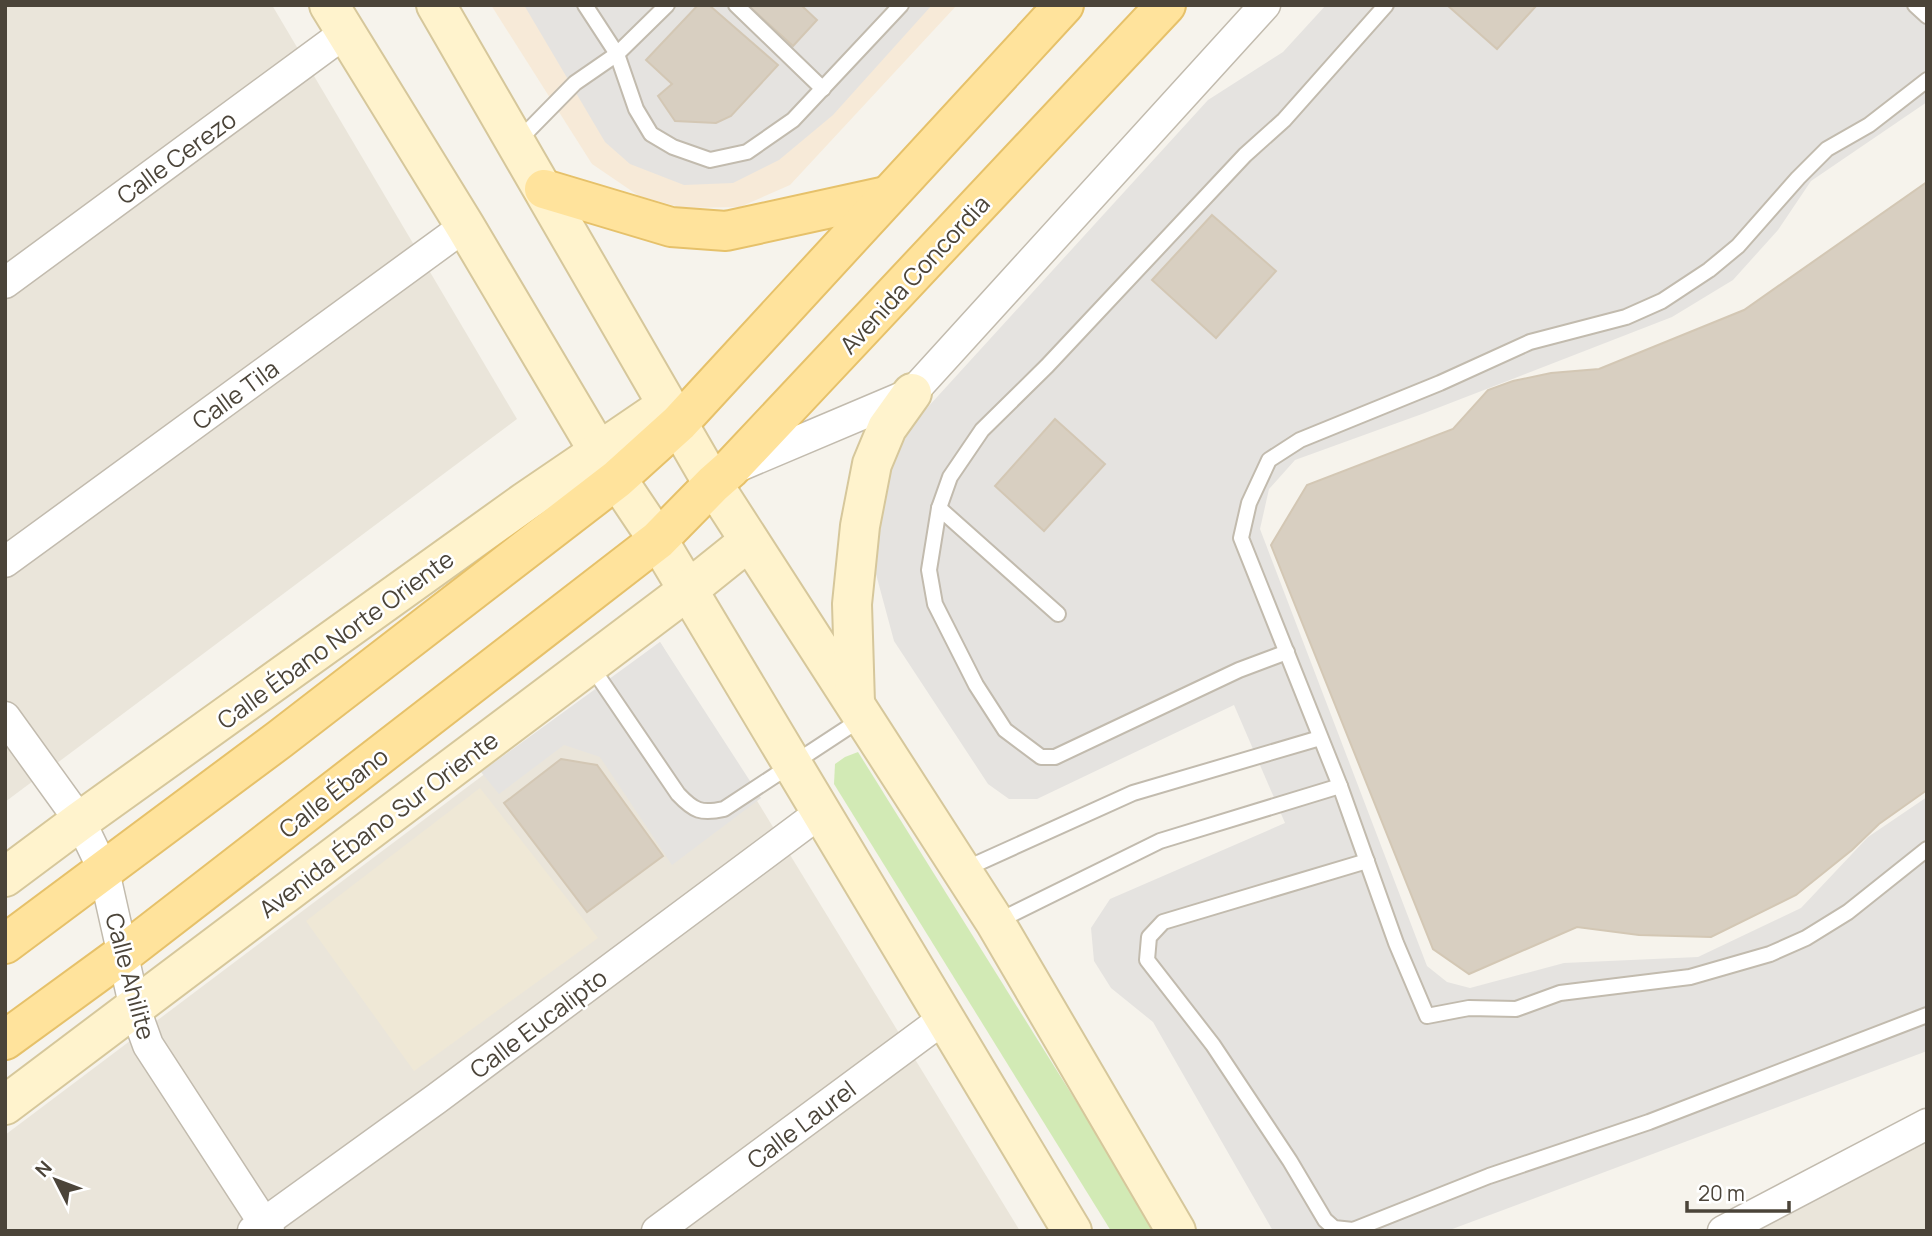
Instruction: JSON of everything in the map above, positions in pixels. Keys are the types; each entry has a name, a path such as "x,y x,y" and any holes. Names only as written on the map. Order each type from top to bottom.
{"main road":[{"path":"5,944 104,871 673,414 886,196 1064,5"},
{"name":"Avenida Concordia","path":"658,540 722,477 1166,5"},
{"path":"544,189 671,227 726,231 886,196"},
{"name":"Calle Ébano","path":"5,1040 123,954 658,540"}],"street":[{"path":"436,5 673,414 722,477 749,541 995,922 1176,1231"},
{"path":"859,712 852,604 872,464 887,428 912,393 1265,5"},
{"path":"337,19 465,226 608,466 658,540 946,1017 1061,1227"},
{"name":"Calle Cerezo","path":"5,283 337,19"},
{"name":"Calle Tila","path":"5,562 465,226"},
{"path":"722,477 912,393"},
{"name":"Calle Ébano Norte Oriente","path":"5,877 526,501 608,466"},
{"name":"Avenida Ébano Sur Oriente","path":"5,1105 688,590 749,541"},
{"name":"Calle Ahilite","path":"5,717 80,821 104,871 135,1009 148,1045 262,1228"},
{"name":"Calle Eucalipto","path":"262,1228 821,812"},
{"name":"Calle Laurel","path":"657,1231 946,1017"},
{"path":"1723,1231 1927,1124"}],"lane":[{"path":"585,5 617,54 636,109 651,134 673,147 709,160 747,152 793,120 901,5"},
{"path":"516,143 575,83 617,54 667,5"},
{"path":"736,5 823,89"},
{"path":"1287,652 1239,670 1055,757 1041,757 1006,730 976,685 935,604 929,570 939,508 950,477 982,430 1047,366 1245,155 1284,120 1386,5"},
{"path":"1915,5 1927,16"},
{"path":"1927,80 1869,125 1827,149 1738,246 1709,270 1662,301 1626,317 1530,342 1440,383 1300,440 1269,460 1249,503 1241,538 1340,786 1396,943 1427,1016 1469,1008 1516,1009 1560,993 1690,977 1770,954 1806,939 1848,912 1927,849"},
{"path":"939,508 1058,614"},
{"path":"590,664 678,794 689,806 706,813 724,809 792,764 859,712"},
{"path":"961,871 1133,793 1320,738"},
{"path":"995,922 1160,841 1340,786"},
{"path":"1367,861 1163,922 1149,937 1147,960 1213,1045 1290,1161 1325,1220 1334,1228 1353,1230 1489,1176 1649,1122 1927,1015"}],"shaded area":[{"path":"5,5 272,5 517,419 5,802"},
{"path":"491,5 957,5 790,185 740,207 683,208 639,196 592,164"},
{"path":"524,5 932,5 833,115 779,160 733,183 684,185 630,164 605,142"},
{"path":"1326,5 1927,5 1927,102 1811,181 1778,230 1733,280 1672,317 1295,460 1269,489 1260,529 1427,966 1447,982 1470,988 1564,963 1698,957 1801,908 1868,837 1927,797 1927,1051 1447,1231 1273,1231 1153,1022 1111,988 1094,961 1091,928 1110,899 1285,823 1234,705 1037,799 1009,799 988,784 894,641 869,548 884,474 917,419 1208,100 1283,52"},
{"path":"660,642 1020,1231 5,1231 5,1135"},
{"path":"660,642 761,798 672,865 600,757 564,745 499,794 481,772"},
{"path":"480,788 598,938 414,1071 306,921"},
{"path":"1927,1108 1927,1231 1723,1231 1771,1204"}],"green space":[{"path":"858,752 1157,1231 1111,1231 834,784 835,764"}],"building":[{"path":"698,5 709,5 778,65 731,116 716,123 675,121 658,96 672,84 646,60"},
{"path":"748,5 801,5 817,20 793,46"},
{"path":"1447,5 1537,5 1497,49"},
{"path":"1927,182 1927,790 1879,824 1852,850 1796,895 1711,937 1639,935 1577,927 1469,974 1433,949 1271,545 1307,485 1453,429 1488,390 1513,381 1551,373 1599,369 1744,310"},
{"path":"1212,215 1276,271 1216,338 1152,280"},
{"path":"1055,419 1105,464 1044,531 995,486"},
{"path":"561,759 597,765 663,856 587,912 504,803"}]}
